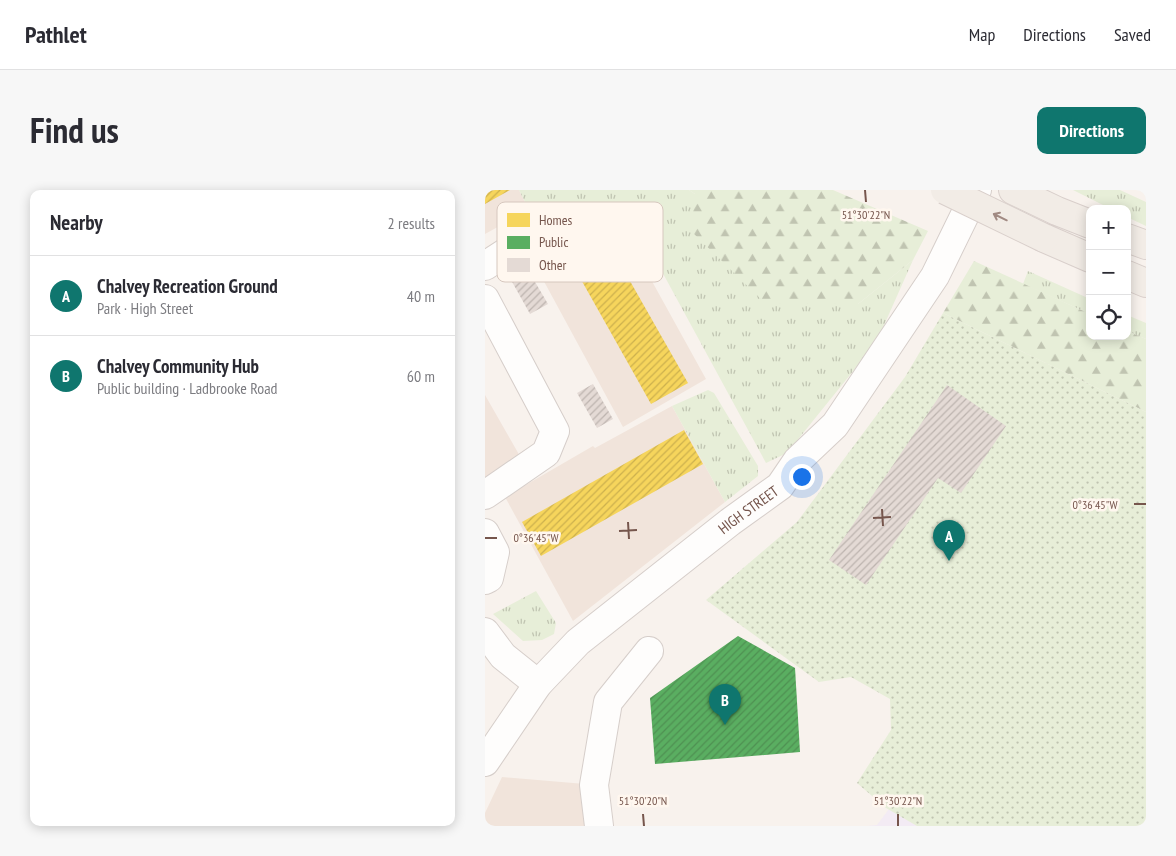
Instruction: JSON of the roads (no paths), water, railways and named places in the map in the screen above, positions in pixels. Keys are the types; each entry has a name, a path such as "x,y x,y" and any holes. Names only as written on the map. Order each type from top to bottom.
{"main road":[{"path":"945,190 1086,256"},
{"path":"1013,190 1086,222"},
{"path":"1131,240 1146,246"},
{"path":"1131,277 1146,283"}],"street":[{"name":"HIGH STREET","path":"485,762 538,684 578,642 730,522 780,486 797,461 835,425 935,276 977,190"},
{"path":"485,266 497,258"},
{"path":"485,299 555,431 546,454 485,495"},
{"path":"485,533 495,552 489,578 485,580"},
{"path":"485,632 503,656 538,684"},
{"path":"599,826 594,785 607,702 649,651"}],"place":[{"name":"Chalvey Recreation Ground","path":"949,561"},
{"name":"Chalvey Community Hub","path":"725,725"}]}
